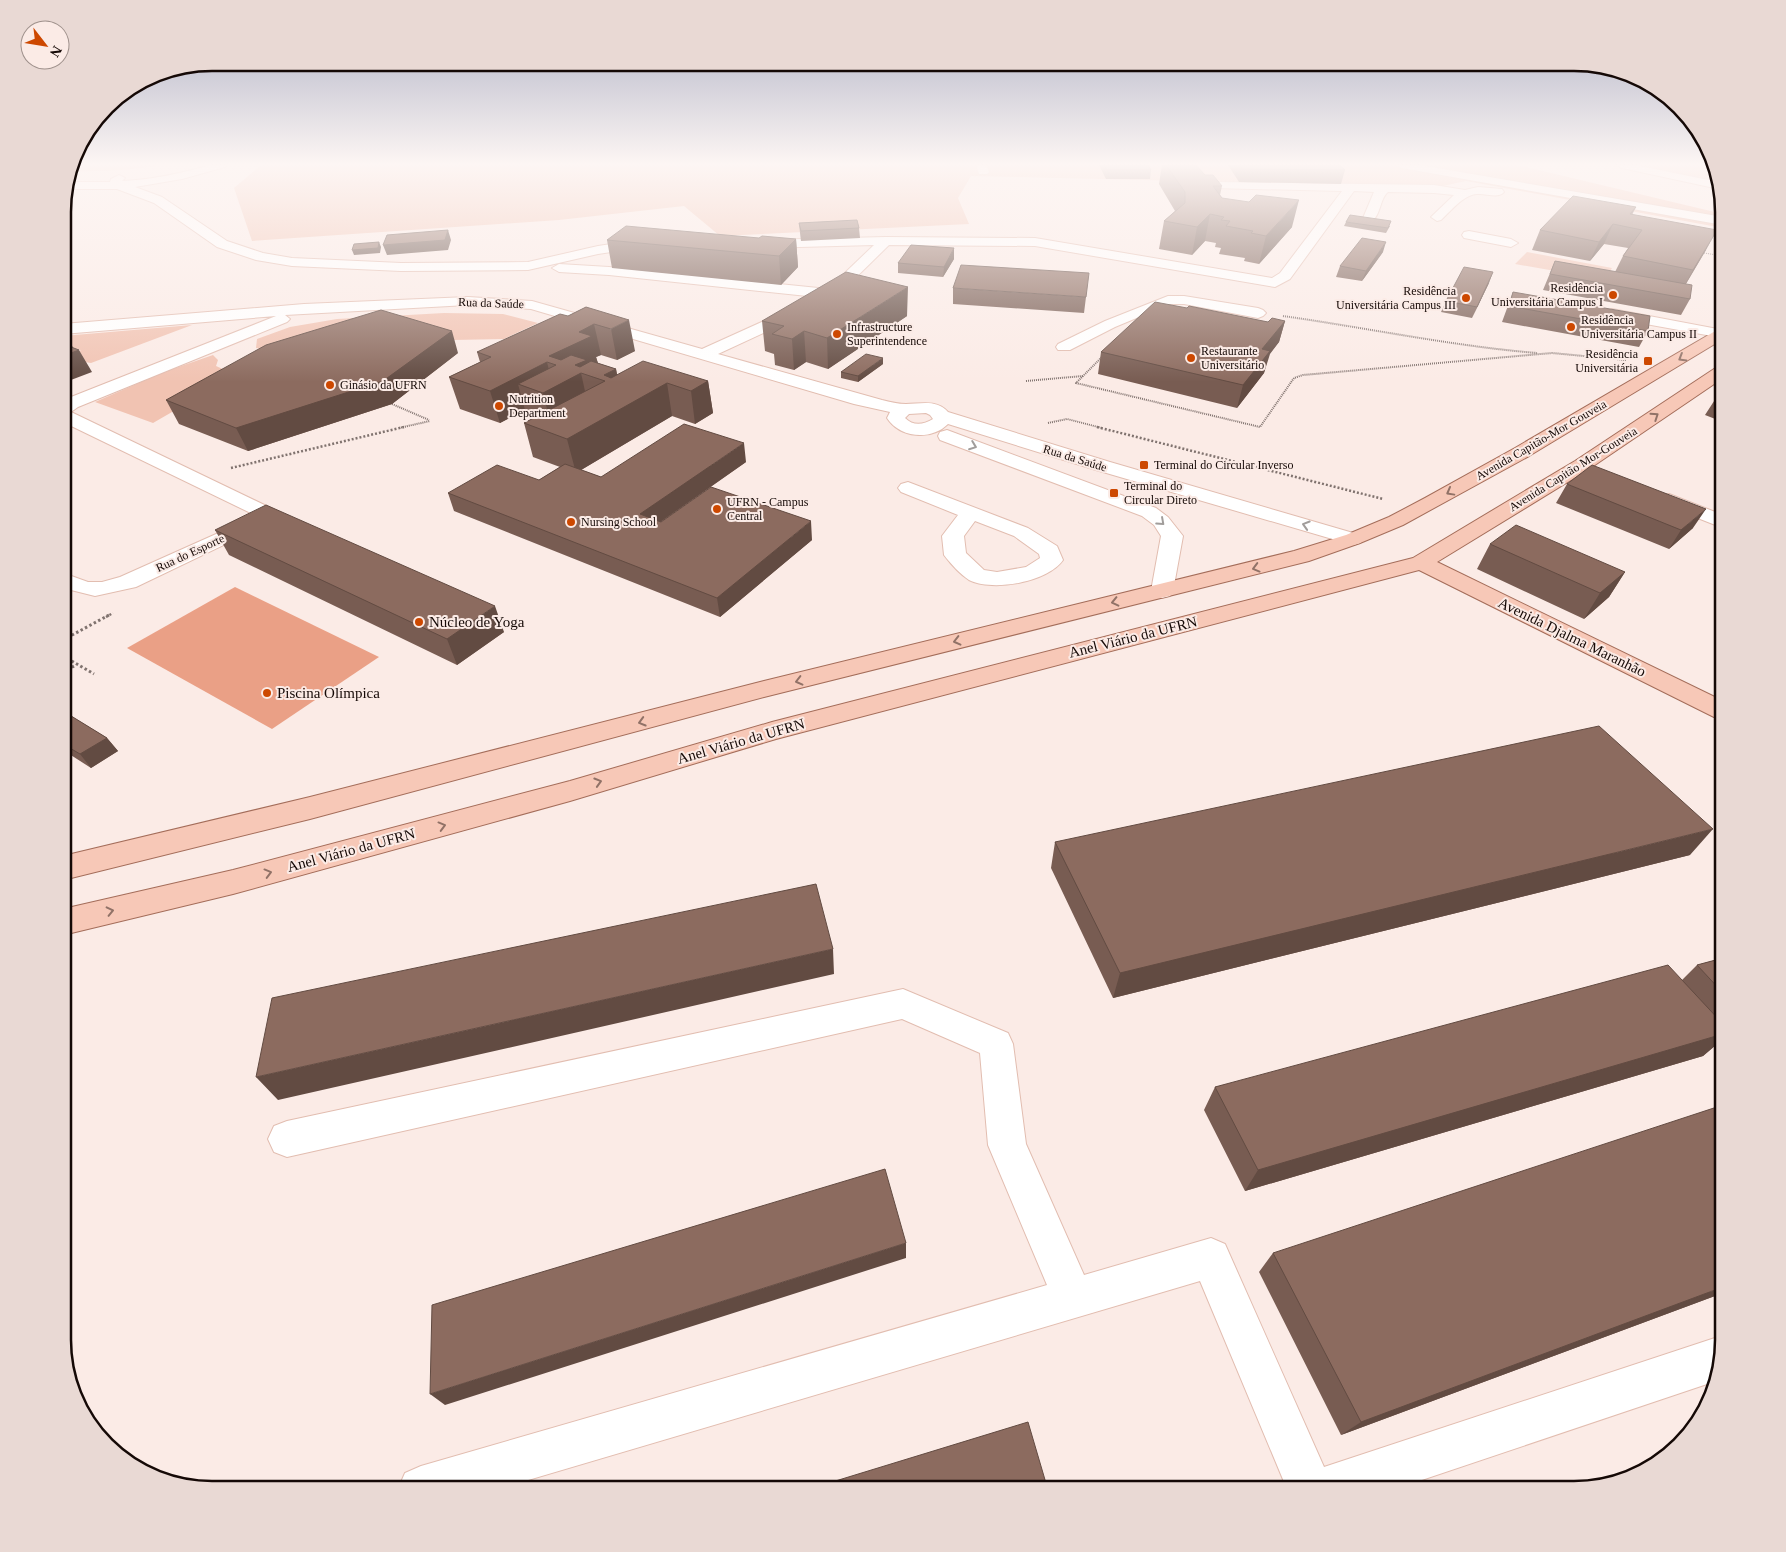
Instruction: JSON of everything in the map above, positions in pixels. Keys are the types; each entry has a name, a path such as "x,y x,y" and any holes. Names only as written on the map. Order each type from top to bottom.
{"main road":[{"name":"Avenida Capitão-Mor Gouveia","path":"1353,539 1396,521 1506,462 1715,337"},
{"name":"Avenida Capitão Mor-Gouveia","path":"1421,563 1591,469 1715,380"},
{"path":"72,866 310,808 764,689 1301,556 1353,539"},
{"name":"Avenida Djalma Maranhão","path":"1421,563 1715,708"},
{"name":"Anel Viário da UFRN","path":"72,920 233,882 570,791 772,731 1421,563"}],"street":[{"path":"212,237 222,244 242,252 292,262 401,267 528,266 609,271 831,294"},
{"path":"749,244 886,241 1035,242 1274,283 1286,276 1314,237"},
{"path":"1482,237 1511,243"},
{"path":"704,354 808,308 831,294 886,241"},
{"path":"528,266 598,250 659,242"},
{"path":"337,264 432,253"},
{"path":"1064,347 1110,324 1168,300 1184,300 1258,313"},
{"name":"Rua da Saúde","path":"72,328 304,309 468,301 532,305 860,400 905,409 896,418 900,425 918,429 935,422 1039,447 1353,539"},
{"path":"72,403 131,372 239,336 304,309"},
{"path":"1600,312 1715,332"},
{"path":"200,334 239,336"},
{"path":"72,419 290,526"},
{"name":"Rua da Saúde","path":"935,422 1149,512 1161,521 1172,536 1162,591"},
{"path":"908,488 971,512"},
{"path":"1653,493 1715,519"},
{"name":"Rua do Esporte","path":"72,585 78,588 102,590 128,582 270,515"},
{"path":"287,1139 904,1004 996,1044 1008,1145 1072,1298"},
{"path":"452,1481 1211,1258 1306,1481"},
{"path":"1355,1481 1713,1361"}],"path":[{"path":"1704,253 1715,255"},
{"path":"1258,313 1362,327 1478,348 1547,354"},
{"path":"1108,352 1076,383 1260,427 1294,378 1303,375 1547,354 1567,354 1621,360"},
{"path":"1026,380 1083,376"},
{"path":"193,478 430,420 392,404"},
{"path":"1043,424 1067,419 1132,437 1384,499"},
{"path":"72,661 94,674"},
{"path":"72,667 77,664"}],"shaded area":[{"path":"251,237 304,237 252,241"},
{"path":"1527,252 1612,268 1608,274 1629,284 1515,264"},
{"path":"444,313 503,314 538,323 504,339 453,340 278,352 256,348 257,339 290,327 337,319"},
{"path":"192,325 91,363 72,360 72,355 81,350 72,350 72,335"},
{"path":"213,355 218,360 216,366 236,375 153,423 95,402 164,372"},
{"name":"Piscina Olímpica","path":"235,587 379,657 272,729 127,648"}],"building":[{"path":"386,237 446,237 445,240 383,245"},
{"path":"610,237 796,239 779,256 607,240"},
{"path":"1577,237 1603,237 1599,242"},
{"path":"1637,237 1713,237 1693,270 1623,256"},
{"path":"1362,238 1386,242 1366,271 1340,266"},
{"path":"379,242 378,248 352,250 354,244"},
{"path":"911,245 954,248 944,267 898,263"},
{"path":"1555,261 1692,285 1690,299 1550,274"},
{"path":"961,265 1089,273 1086,297 953,288"},
{"name":"Residência Universitária Campus III","path":"1464,267 1493,272 1477,307 1446,301"},
{"path":"846,272 908,287 827,338 804,331 792,339 772,334 784,326 762,321"},
{"path":"1513,292 1650,316 1648,331 1509,306"},
{"path":"1155,302 1187,308 1189,306 1268,322 1272,318 1285,321 1262,349 1270,351 1243,385 1101,352"},
{"path":"586,307 629,320 611,329 594,324 579,332 592,336 549,356 561,360 571,355 587,360 575,365 580,367 591,361 616,369 604,375 611,378 643,361 708,381 691,391 667,383 567,439 524,423 605,381 581,373 543,393 518,384 556,365 547,362 490,391 449,377 491,357 477,352 560,314 568,316"},
{"path":"381,310 452,331 383,381 236,428 166,400 266,345"},
{"path":"72,347 79,350 72,353"},
{"path":"866,354 883,358 858,376 841,372"},
{"name":"Nursing School","path":"684,424 744,443 640,514 661,522 711,487 811,521 717,598 448,493 497,465 539,480 565,464 601,477"},
{"path":"1592,465 1706,509 1681,530 1567,484"},
{"path":"266,505 495,606 447,639 215,530"},
{"path":"1516,525 1625,572 1600,593 1490,544"},
{"path":"72,717 107,738 80,754 72,749"},
{"path":"1599,726 1713,829 1120,973 1055,842"},
{"path":"816,884 833,949 256,1077 272,998"},
{"path":"1715,960 1715,984 1697,965"},
{"path":"1668,965 1715,1015 1715,1036 1258,1170 1215,1087"},
{"path":"1715,1108 1715,1290 1361,1422 1273,1253"},
{"path":"885,1169 906,1243 430,1394 432,1305"},
{"path":"1028,1422 1045,1481 835,1481"}],"place":[{"name":"Residência Universitária Campus I","path":"1613,295"},
{"name":"Residência Universitária Campus III","path":"1466,298"},
{"name":"Residência Universitária Campus II","path":"1571,327"},
{"name":"Infrastructure Superintendence","path":"837,334"},
{"name":"Restaurante Universitário","path":"1191,358"},
{"name":"Residência Universitária","path":"1648,361"},
{"name":"Ginásio da UFRN","path":"330,385"},
{"name":"Nutrition Department","path":"499,406"},
{"name":"Terminal do Circular Inverso","path":"1144,465"},
{"name":"Terminal do Circular Direto","path":"1114,493"},
{"name":"UFRN - Campus Central","path":"717,509"},
{"name":"Nursing School","path":"571,522"},
{"name":"Núcleo de Yoga","path":"419,622"},
{"name":"Piscina Olímpica","path":"267,693"}]}
